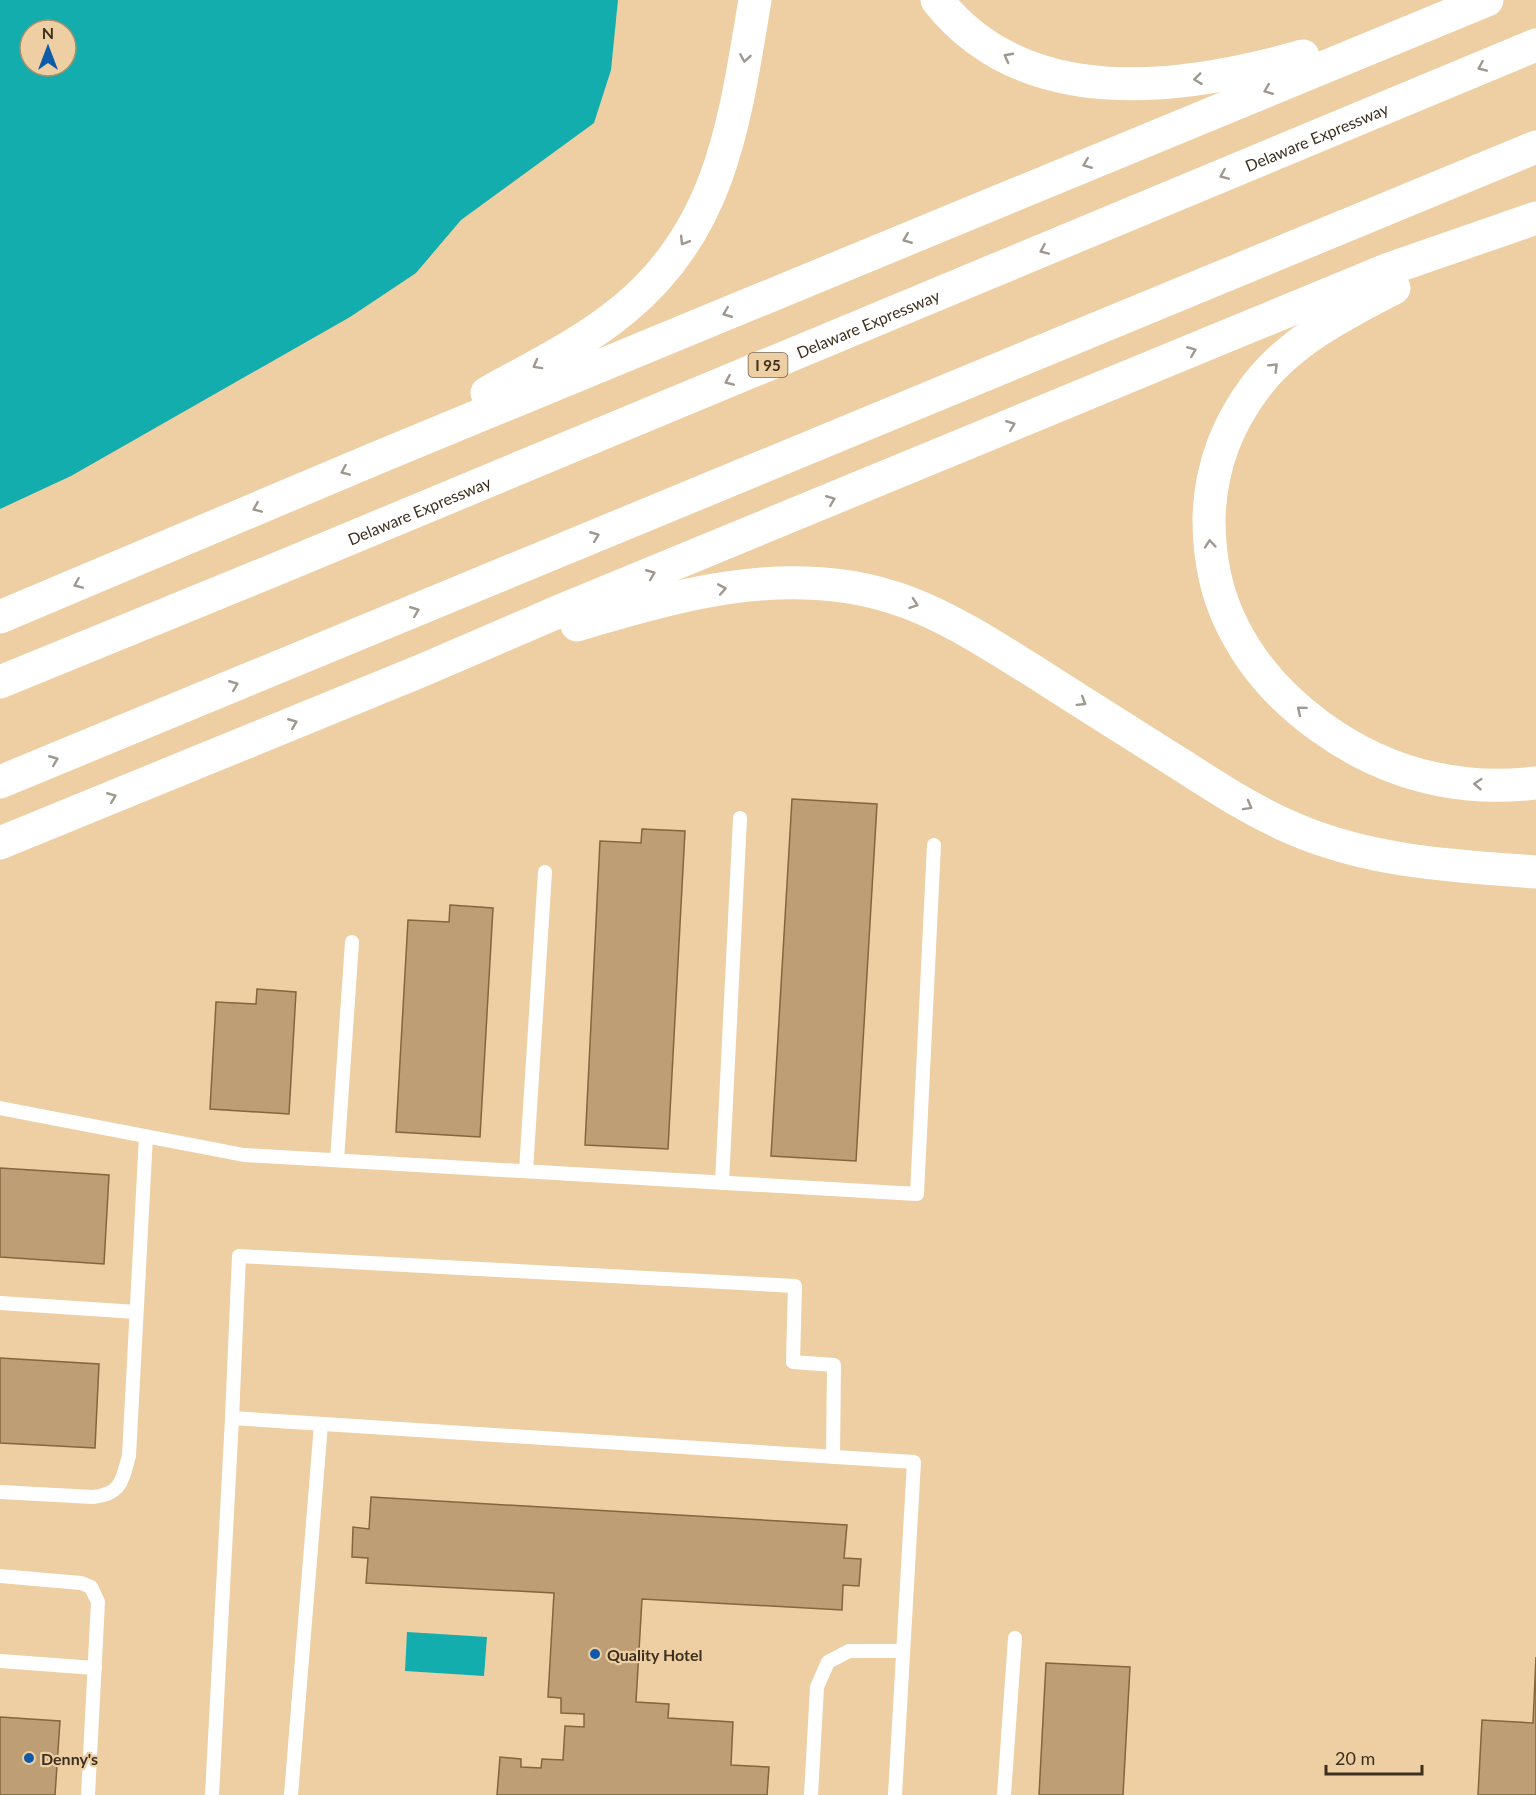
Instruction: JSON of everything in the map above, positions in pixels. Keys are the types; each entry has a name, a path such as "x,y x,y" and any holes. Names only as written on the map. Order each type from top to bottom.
{"highway":[{"path":"379,457 582,340 625,309 662,272 695,223 722,165 734,117 754,0"},
{"path":"937,0 982,42 1008,58 1057,77 1111,84 1223,76 1257,69 1438,19"},
{"path":"0,617 379,457 1487,0"},
{"name":"Delaware Expressway","path":"0,682 290,564 1536,45"},
{"path":"0,782 1536,147"},
{"path":"0,843 1367,278 1536,219"},
{"path":"1536,219 1355,308 1323,326 1277,363 1245,402 1225,439 1216,464 1212,485 1209,531 1213,572 1234,629 1261,670 1312,720 1359,750 1384,762 1435,779 1485,785 1536,783"},
{"path":"423,670 617,613 709,592 783,583 849,587 894,597 925,608 951,621 1236,799 1292,828 1349,849 1408,860 1536,872"}],"lane":[{"path":"722,1183 740,818"},
{"path":"0,1107 244,1155 917,1194 934,845"},
{"path":"526,1172 545,872"},
{"path":"337,1160 352,942"},
{"path":"0,1492 93,1497 108,1496 121,1484 129,1456 146,1136"},
{"path":"212,1795 232,1418 238,1256 795,1286 793,1362 834,1365 832,1457"},
{"path":"0,1303 136,1312"},
{"path":"232,1418 914,1462 895,1795"},
{"path":"291,1795 321,1424"},
{"path":"0,1576 81,1582 91,1587 98,1602 88,1795"},
{"path":"1004,1795 1015,1638"},
{"path":"811,1795 817,1688 828,1662 849,1651 903,1651"},
{"path":"0,1661 95,1668"}],"water":[{"path":"0,0 618,0 611,70 594,123 461,220 416,273 350,317 71,476 0,509"},
{"path":"407,1632 487,1637 484,1676 405,1671"}],"building":[{"path":"792,799 877,804 856,1161 771,1156"},
{"path":"642,829 685,831 668,1149 585,1145 600,841 641,843"},
{"path":"450,905 493,908 480,1137 396,1132 408,920 449,922"},
{"path":"257,989 296,992 289,1114 210,1109 216,1002 256,1004"},
{"path":"0,1168 109,1175 104,1264 0,1257"},
{"path":"0,1358 99,1364 95,1448 0,1443"},
{"name":"Quality Hotel","path":"371,1497 847,1525 844,1558 861,1559 859,1586 843,1585 842,1610 642,1599 636,1702 669,1704 668,1718 733,1722 731,1765 769,1767 767,1795 497,1795 500,1757 521,1759 521,1767 541,1768 542,1759 563,1760 565,1726 584,1727 584,1714 561,1713 561,1698 548,1697 554,1593 366,1583 368,1558 352,1557 353,1527 369,1529"},
{"path":"1536,1657 1536,1795 1478,1795 1482,1720 1533,1723"},
{"path":"1046,1663 1130,1667 1123,1795 1039,1795"},
{"name":"Denny's","path":"0,1717 60,1721 55,1795 0,1795"}],"place":[{"name":"Quality Hotel","path":"595,1654"},
{"name":"Denny's","path":"29,1758"}]}
